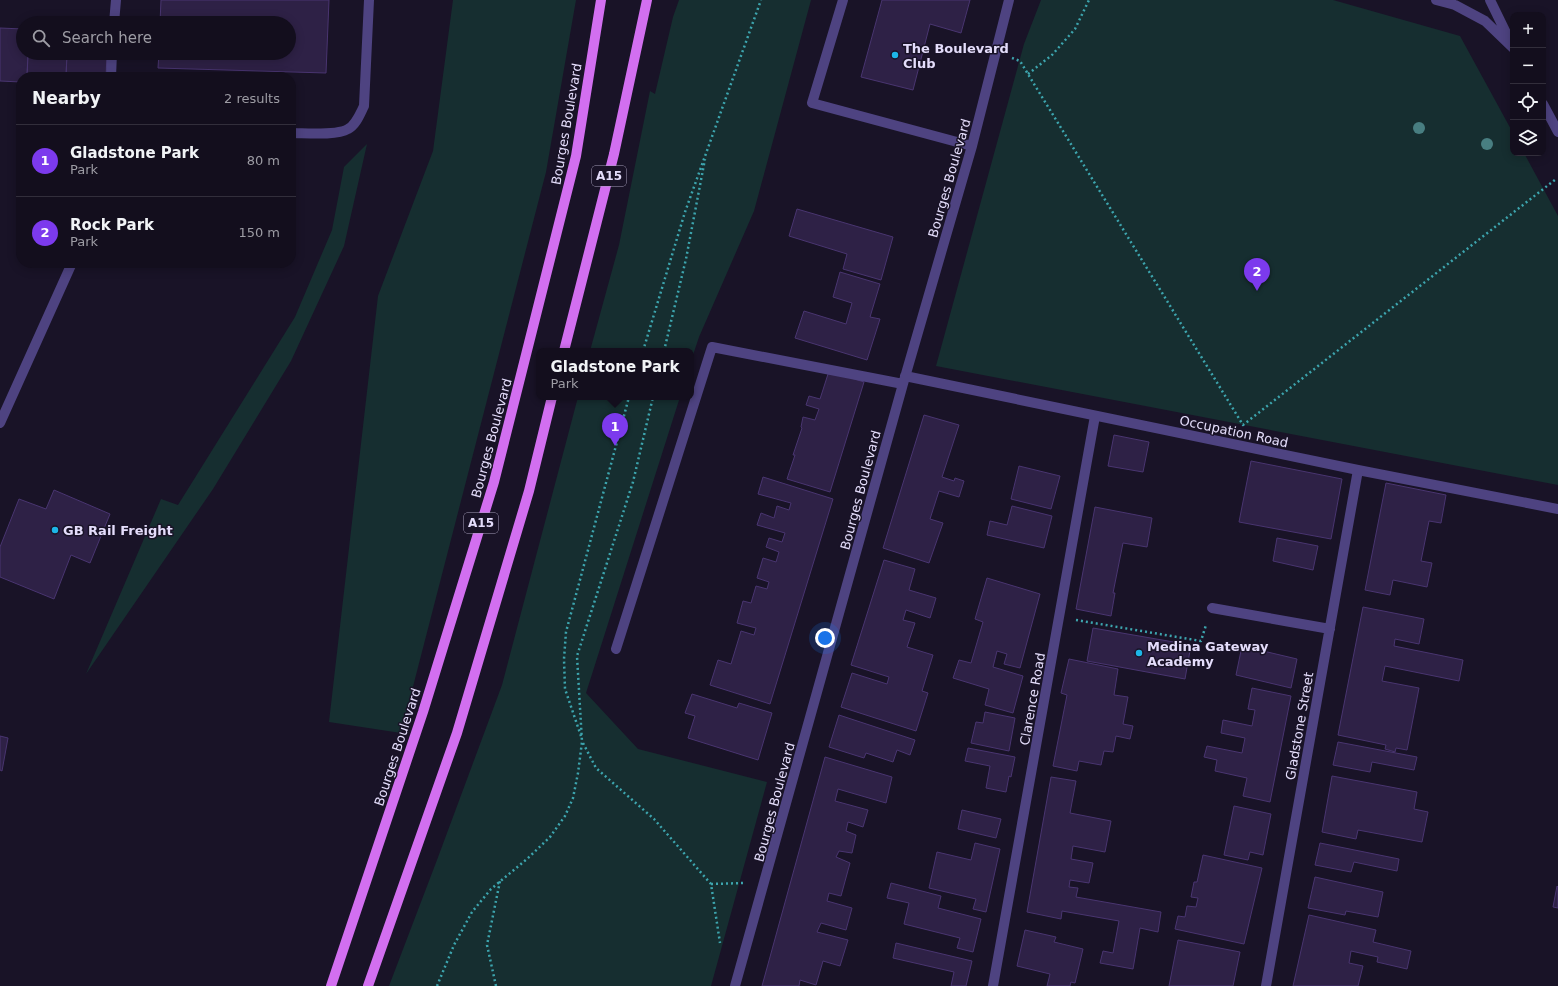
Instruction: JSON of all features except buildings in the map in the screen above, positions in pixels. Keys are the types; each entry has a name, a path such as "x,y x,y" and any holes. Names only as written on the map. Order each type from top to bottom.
{"main road":[{"name":"Bourges Boulevard","path":"331,986 423,712 494,482 576,156 601,0"},
{"name":"A15","path":"565,348 614,154 646,0"},
{"name":"A15","path":"368,986 457,733 529,491 551,400"}],"street":[{"path":"115,16 116,0"},
{"path":"296,133 336,133 349,129 358,119 364,106 369,0"},
{"path":"843,0 812,103 972,146"},
{"name":"Bourges Boulevard","path":"735,986 765,883 904,380 972,146 1009,0"},
{"path":"1436,0 1456,6 1485,21 1510,45"},
{"path":"1490,0 1510,42"},
{"path":"111,72 112,60"},
{"path":"1546,110 1558,132"},
{"path":"0,423 70,268"},
{"name":"Occupation Road","path":"616,649 712,347 904,380 964,388 1358,470 1558,509"},
{"name":"Clarence Road","path":"993,986 1095,416"},
{"name":"Gladstone Street","path":"1266,986 1358,470"},
{"path":"1212,608 1330,628"}],"path":[{"path":"644,348 685,212 761,0"},
{"path":"1028,74 1052,55 1075,29 1089,0"},
{"path":"996,53 1020,61 1243,425 1556,179"},
{"path":"665,348 686,259 707,150"},
{"path":"628,400 566,632 564,659 565,689 575,716 582,742 596,768 654,819 711,884 720,942"},
{"path":"437,986 454,945 472,912 491,889 550,837 565,816 573,798 582,742 577,656 633,482 652,400"},
{"path":"1059,618 1201,641 1212,608"},
{"path":"496,986 487,945 500,881"},
{"path":"711,884 765,883"}],"green space":[{"path":"453,0 576,0 546,172 401,733 329,722 378,296 433,151"},
{"path":"679,0 811,0 754,211 699,337 694,352 694,348 591,348 619,245 650,91 655,94 673,17"},
{"path":"1041,0 1333,0 1460,36 1510,128 1510,156 1526,156 1558,216 1558,485 936,366 1024,44"},
{"path":"367,144 344,246 291,361 213,489 86,674 161,499 178,505 295,317 332,230 344,167"},
{"path":"577,400 679,400 586,693 638,749 767,782 711,986 389,986 502,685"}],"place":[{"name":"The Boulevard Club","path":"895,55"},
{"name":"Rock Park","path":"1257,291"},
{"name":"Gladstone Park","path":"615,446"},
{"name":"GB Rail Freight","path":"55,530"},
{"name":"Medina Gateway Academy","path":"1139,653"}]}
